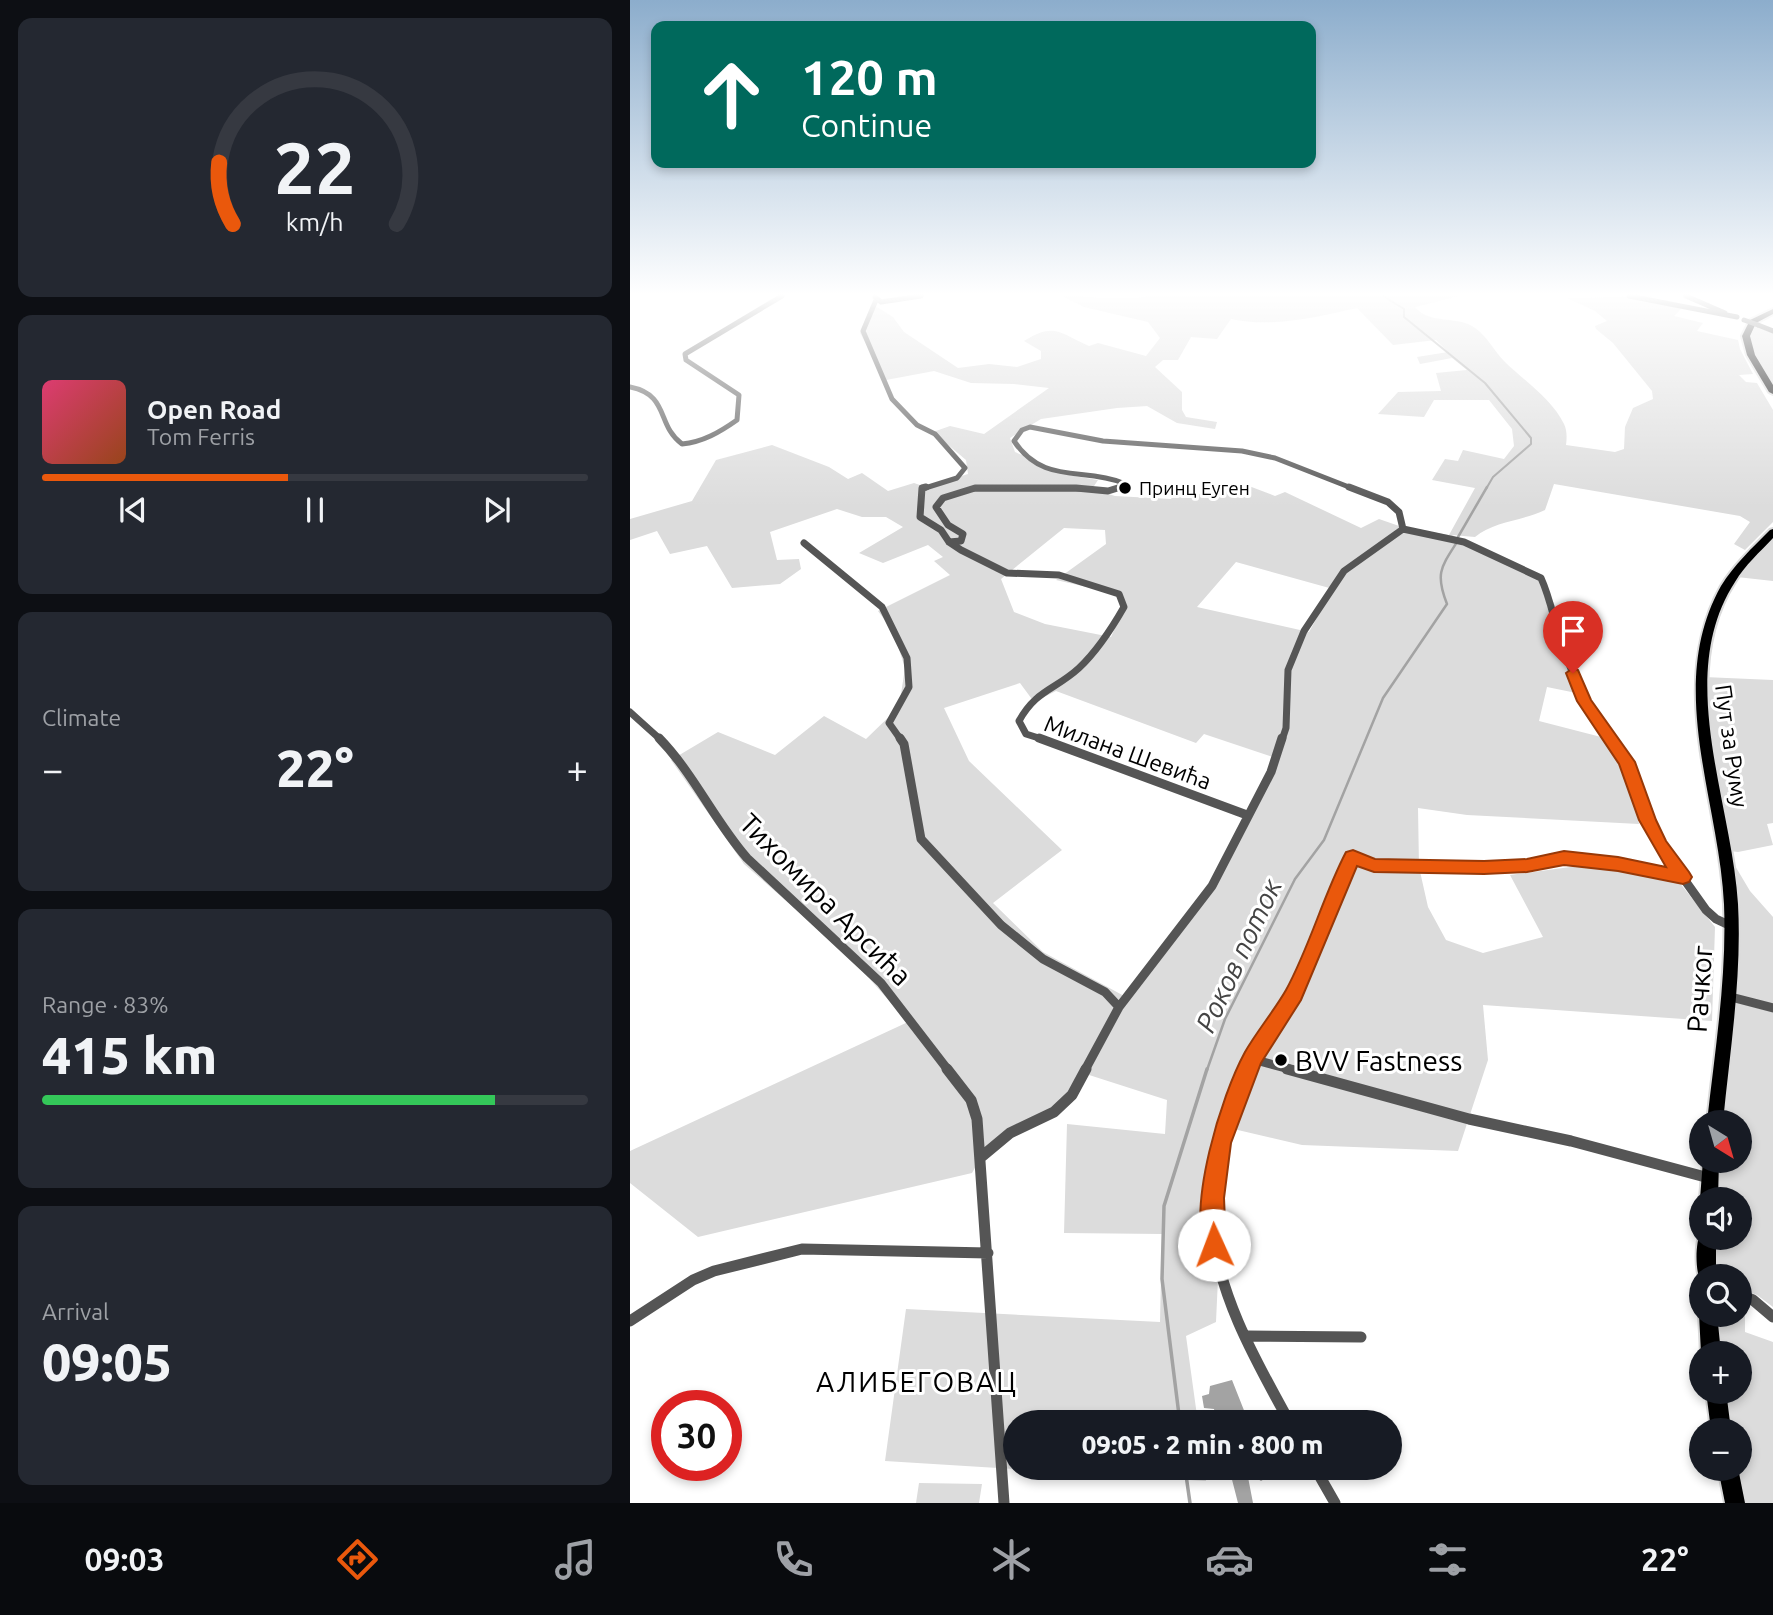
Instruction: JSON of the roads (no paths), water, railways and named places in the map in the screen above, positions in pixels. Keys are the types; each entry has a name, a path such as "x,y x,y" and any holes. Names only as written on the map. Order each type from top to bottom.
{"main road":[{"path":"1758,366 1773,392"},
{"name":"Пут за Руму","path":"1728,860 1702,708 1705,642 1726,588 1739,569 1773,532"},
{"name":"Рачког","path":"1716,1110 1731,926 1728,860"},
{"path":"1709,1187 1710,1173"},
{"path":"1731,1481 1735,1503"}],"street":[{"path":"630,387 644,390 655,400 664,411 671,436 682,444 700,441 727,428 737,419 739,395 695,366"},
{"path":"878,366 892,399 917,425 935,434 965,468 957,478 922,488 920,517 942,530 949,542 961,541 963,534 948,525 936,507 943,498 975,488 1120,489 1123,483 1113,479 1063,474 1025,458 1014,441 1022,430 1030,426 1103,442 1242,451 1275,458 1388,502 1399,512 1403,530"},
{"path":"980,1158 1010,1133 1054,1112 1072,1095 1119,1007 1212,886 1271,772 1286,728 1288,670 1304,631 1344,571 1391,534 1403,530 1464,542 1519,565 1541,578 1551,600 1561,643 1584,701 1627,762 1647,820 1659,844 1706,910 1716,919 1731,926"},
{"name":"Милана Шевића","path":"949,542 1007,573 1059,575 1119,594 1124,607 1115,623 1079,668 1029,703 1019,721 1026,734 1179,793 1247,815"},
{"path":"804,544 882,607 907,659 909,687 889,723 904,744 921,839 1001,925 1043,959 1105,992 1119,1007"},
{"name":"Тихомира Арсића","path":"630,712 652,730 682,765 731,840 863,964 971,1100 977,1119 988,1253 1004,1503"},
{"path":"1283,1410 1255,1360 1231,1297 1214,1245 1213,1198 1220,1143 1252,1059 1294,994 1353,857 1374,865 1484,867 1527,866 1564,858 1618,864 1683,877"},
{"path":"1727,996 1773,1008"},
{"path":"1252,1059 1468,1119 1571,1141 1709,1178"},
{"path":"630,1321 693,1280 714,1271 802,1248 988,1253"},
{"path":"1752,1300 1773,1317"},
{"path":"1248,1336 1361,1337"},
{"path":"1322,1480 1335,1503"}],"waterway":[{"name":"Роков поток","path":"1464,366 1485,383 1531,438 1531,444 1493,477 1486,489"},
{"name":"Роков поток","path":"1458,537 1487,487"},
{"name":"Роков поток","path":"1207,1070 1225,1019 1295,879 1324,840 1383,698 1447,604 1441,585 1441,571 1457,542"},
{"name":"Роков поток","path":"1178,1410 1162,1279 1164,1206 1207,1069"},
{"name":"Роков поток","path":"1187,1480 1190,1503"}],"place":[{"name":"Принц Еуген","path":"1125,488"},
{"name":"BVV Fastness","path":"1281,1060"}],"district":[{"name":"АЛИБЕГОВАЦ","path":"917,1381"}]}
